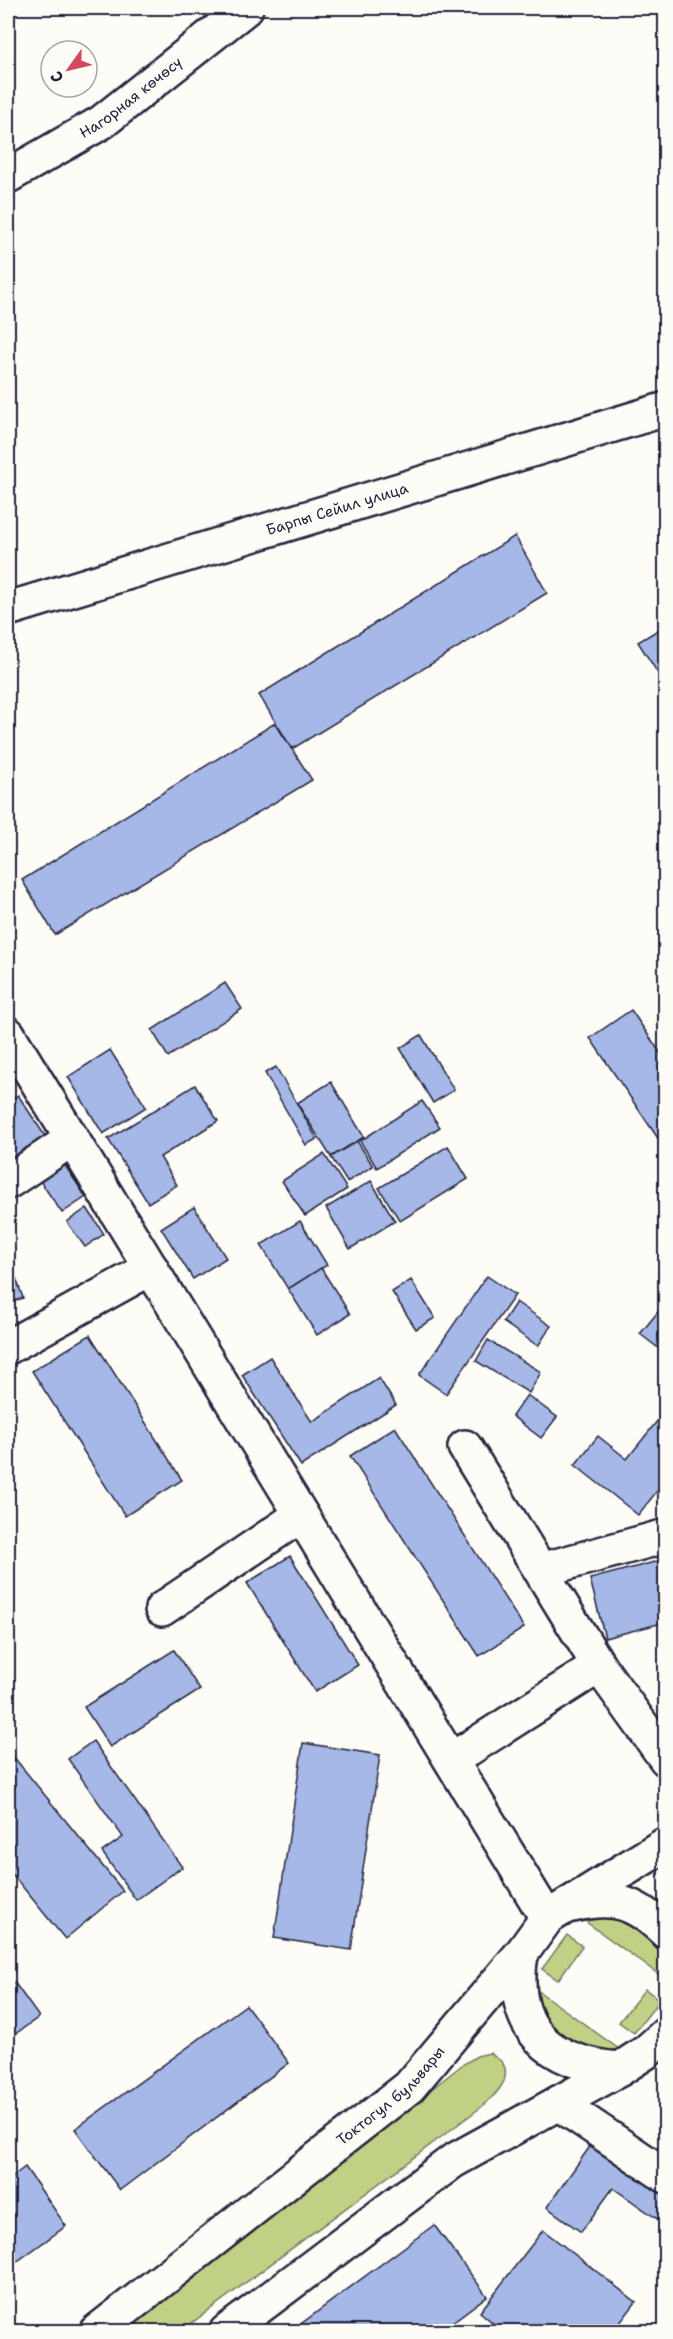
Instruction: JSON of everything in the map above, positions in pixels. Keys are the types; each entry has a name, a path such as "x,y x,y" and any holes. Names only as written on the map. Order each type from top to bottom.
{"street":[{"name":"Нагорная көчөсү","path":"8,176 102,122 246,8"},
{"name":"Барпы Сейил улица","path":"8,609 666,409"},
{"path":"8,1034 451,1760 559,1912 598,1900 623,1903 648,1915 666,1932"},
{"path":"8,1182 72,1139"},
{"path":"8,1347 151,1268"},
{"path":"465,1447 599,1666 666,1759"},
{"path":"162,1609 301,1515"},
{"path":"541,1570 666,1536"},
{"path":"451,1760 599,1666"},
{"name":"Токтогул бульвары","path":"96,2331 409,2087 559,1912 666,1844"},
{"path":"521,1954 518,1996 527,2022 545,2043 568,2059 593,2067 620,2069"},
{"path":"226,2331 453,2161 620,2069 646,2052 666,2034"},
{"path":"558,2103 666,2176"}],"green space":[{"path":"598,1916 624,1922 646,1934 660,1952 665,1979 582,1919"},
{"path":"567,1935 582,1946 558,1980 542,1969"},
{"path":"534,1988 619,2049 609,2051 577,2048 543,2021"},
{"path":"645,1989 660,2000 634,2033 619,2022"},
{"path":"490,2053 502,2062 505,2075 500,2088 480,2108 181,2331 121,2332 462,2065 477,2056"}],"building":[{"path":"515,536 547,593 292,749 259,695"},
{"path":"666,625 666,686 638,642"},
{"path":"275,723 312,780 55,935 22,880"},
{"path":"225,983 242,1009 168,1057 152,1030"},
{"path":"631,1010 666,1061 666,1150 590,1038"},
{"path":"421,1035 454,1090 433,1103 400,1048"},
{"path":"110,1050 146,1107 103,1134 68,1077"},
{"path":"276,1067 317,1139 306,1145 265,1073"},
{"path":"331,1082 364,1137 331,1157 297,1103"},
{"path":"195,1085 218,1121 160,1157 177,1185 148,1203 108,1139"},
{"path":"18,1095 49,1142 8,1169 8,1102"},
{"path":"422,1101 440,1127 377,1168 360,1141"},
{"path":"357,1141 373,1166 347,1182 331,1157"},
{"path":"448,1146 468,1179 400,1221 379,1188"},
{"path":"324,1154 347,1189 305,1216 282,1181"},
{"path":"60,1158 86,1197 62,1213 36,1175"},
{"path":"371,1181 395,1221 350,1249 326,1208"},
{"path":"194,1207 226,1258 193,1279 161,1228"},
{"path":"87,1208 104,1234 85,1247 67,1222"},
{"path":"300,1221 327,1265 288,1289 261,1245"},
{"path":"8,1255 23,1298 8,1303"},
{"path":"321,1268 350,1314 317,1335 288,1289"},
{"path":"487,1276 515,1295 446,1394 419,1375"},
{"path":"411,1280 435,1318 416,1329 392,1292"},
{"path":"516,1302 551,1326 538,1346 503,1322"},
{"path":"666,1302 666,1354 640,1334"},
{"path":"90,1335 182,1480 125,1516 32,1371"},
{"path":"488,1340 541,1372 529,1393 476,1361"},
{"path":"270,1357 312,1422 379,1378 396,1405 301,1466 242,1375"},
{"path":"527,1395 557,1417 541,1438 512,1416"},
{"path":"666,1410 666,1480 638,1515 575,1465 598,1436 627,1459"},
{"path":"395,1427 524,1628 479,1656 350,1456"},
{"path":"290,1556 358,1665 315,1692 247,1583"},
{"path":"666,1559 666,1622 605,1638 590,1579"},
{"path":"174,1650 200,1690 110,1747 84,1707"},
{"path":"93,1741 182,1867 136,1900 102,1852 123,1837 68,1759"},
{"path":"303,1743 380,1755 351,1950 274,1938"},
{"path":"8,1750 123,1891 65,1939 8,1869"},
{"path":"14,1982 39,2017 8,2039 8,1986"},
{"path":"246,2005 289,2063 120,2190 75,2129"},
{"path":"596,2138 666,2187 666,2225 613,2188 581,2232 547,2207"},
{"path":"25,2167 66,2226 8,2268 8,2180"},
{"path":"434,2225 487,2296 439,2332 290,2332"},
{"path":"543,2230 636,2302 613,2332 504,2332 480,2312"}]}
